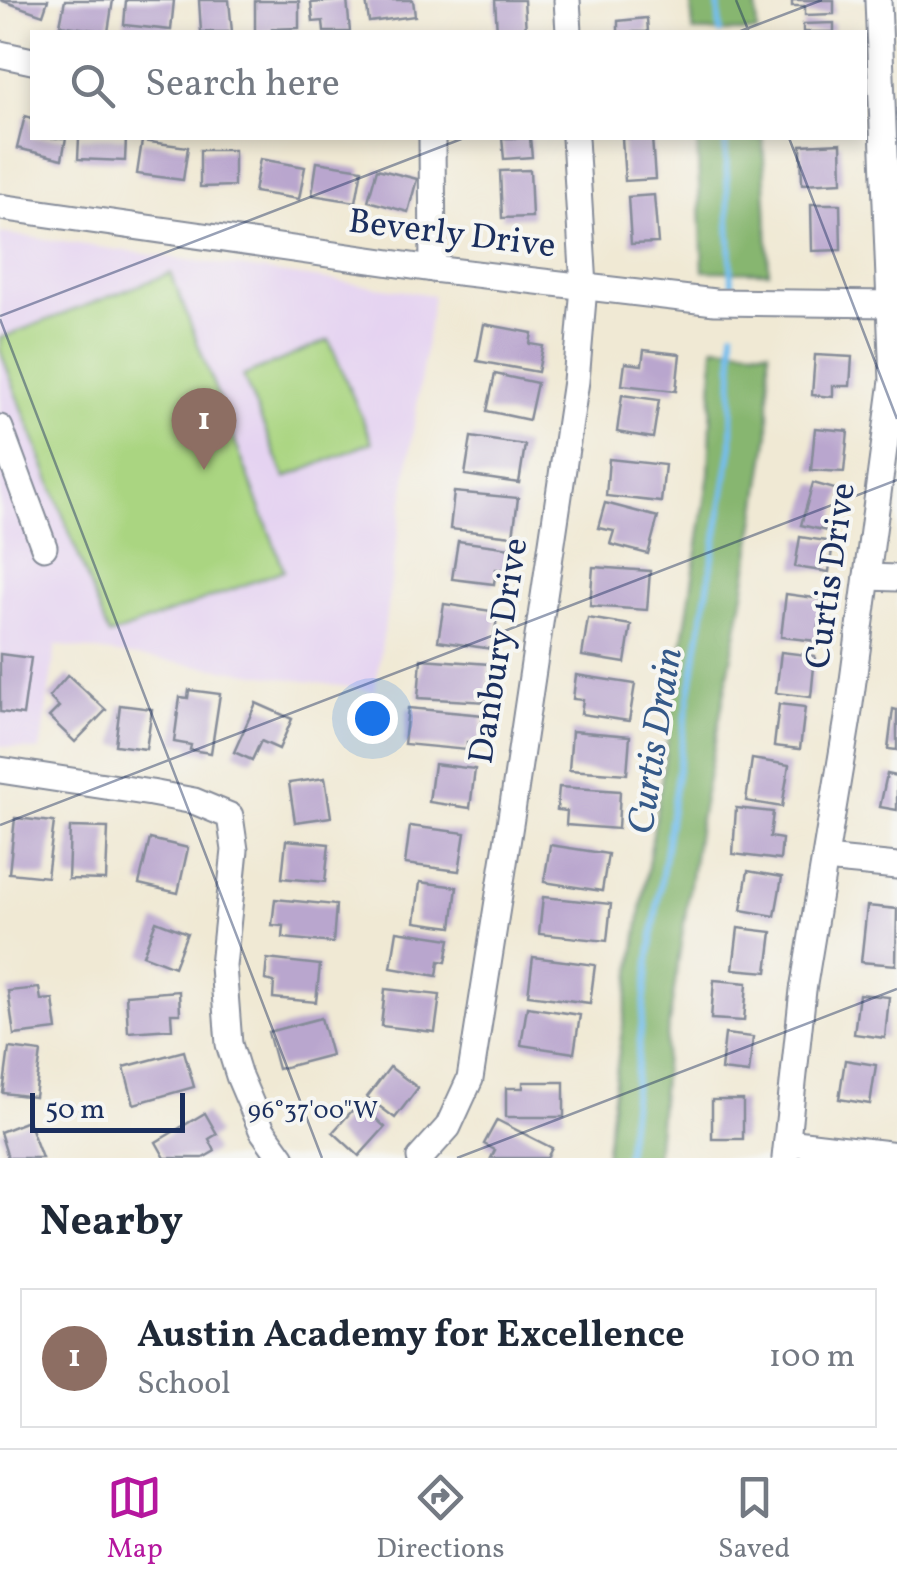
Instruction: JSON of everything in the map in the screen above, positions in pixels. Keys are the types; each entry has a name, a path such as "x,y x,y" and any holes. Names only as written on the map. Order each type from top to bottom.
{"street":[{"path":"567,0 569,30"},
{"name":"Curtis Drive","path":"786,1150 804,990 893,381 885,12"},
{"path":"0,54 30,61"},
{"path":"432,140 432,269"},
{"name":"Danbury Drive","path":"420,1158 448,1127 470,1079 576,380 584,287 576,140"},
{"name":"Beverly Drive","path":"0,208 432,269 715,302 894,304"},
{"path":"0,428 44,548"},
{"path":"867,577 897,578"},
{"path":"0,770 151,792 194,801 230,816 234,850 222,966 229,1044 262,1130 282,1158"},
{"path":"825,859 897,866"},
{"path":"786,1150 897,1155"}],"shaded area":[{"path":"0,233 433,295 375,691 56,645 40,751 0,746"}],"green space":[{"path":"691,0 756,0 757,30 693,30"},
{"path":"697,140 763,140 769,272 703,271"},
{"path":"171,273 284,570 109,636 0,350 0,338"},
{"path":"329,340 372,442 285,478 243,376"},
{"path":"714,346 769,350 769,433 744,593 699,824 666,1043 656,1158 605,1158 709,474"}],"building":[{"path":"0,0 48,0 43,15"},
{"path":"65,0 113,0 108,30 60,25"},
{"path":"126,0 174,0 171,30 124,25"},
{"path":"199,0 229,0 232,30 201,30"},
{"path":"347,0 350,30 324,30 323,21 313,22 311,3"},
{"path":"366,0 413,0 415,16 369,22"},
{"path":"495,0 524,0 526,30 497,30"},
{"path":"792,0 834,0 834,14 805,15 805,6 792,6"},
{"path":"255,1 299,1 299,28 255,30"},
{"path":"647,18 648,30 618,30 618,21"},
{"path":"834,23 834,30 803,30 803,24"},
{"path":"25,116 30,117 30,140 66,140 62,159 17,148"},
{"path":"79,140 126,140 125,161 78,159"},
{"path":"502,140 530,140 532,157 504,159"},
{"path":"622,140 652,140 655,179 625,181"},
{"path":"142,141 188,147 183,180 137,174"},
{"path":"841,143 842,182 802,184 801,145"},
{"path":"200,150 234,150 234,186 200,187"},
{"path":"260,159 305,167 299,199 254,192"},
{"path":"317,162 362,169 356,202 312,195"},
{"path":"377,169 417,179 408,212 368,201"},
{"path":"530,170 532,217 502,218 500,171"},
{"path":"654,195 658,243 631,244 628,197"},
{"path":"811,204 840,204 841,250 812,251"},
{"path":"484,324 532,333 530,344 543,346 538,372 477,361"},
{"path":"644,350 680,354 676,391 622,385 625,363 642,365"},
{"path":"815,355 852,357 850,386 833,386 833,397 812,395"},
{"path":"495,374 537,383 529,420 487,411"},
{"path":"622,395 659,400 653,438 617,432"},
{"path":"815,428 848,431 844,472 811,470"},
{"path":"471,437 525,445 519,483 465,475"},
{"path":"609,459 665,465 661,502 606,496"},
{"path":"813,483 842,491 831,532 801,525"},
{"path":"454,492 518,498 513,536 450,529"},
{"path":"605,503 658,517 648,554 610,544 614,531 598,528"},
{"path":"800,537 833,542 829,572 795,567"},
{"path":"458,541 511,548 507,570 496,569 494,584 452,579"},
{"path":"593,567 650,571 647,610 590,606"},
{"path":"786,594 822,599 817,641 781,637"},
{"path":"444,604 498,612 492,649 438,641"},
{"path":"588,618 631,625 625,663 582,656"},
{"path":"781,652 815,656 811,697 776,693"},
{"path":"0,654 31,658 23,715 0,712"},
{"path":"421,659 489,664 487,702 418,698"},
{"path":"68,675 106,710 75,742 49,717 59,707 49,697"},
{"path":"576,675 635,684 629,721 581,714 583,700 573,699"},
{"path":"189,690 220,694 211,753 190,750 191,745 174,742 180,697 188,698"},
{"path":"256,703 292,719 279,749 261,741 252,760 234,752"},
{"path":"779,704 805,707 800,749 774,746"},
{"path":"120,705 152,709 146,749 115,745"},
{"path":"408,708 483,715 480,743 467,742 467,750 404,744"},
{"path":"893,709 897,710 897,750 888,749"},
{"path":"572,731 630,736 627,774 569,770"},
{"path":"752,759 789,765 782,807 746,801"},
{"path":"434,764 475,769 470,808 429,802"},
{"path":"887,774 897,776 897,810 880,807"},
{"path":"325,778 331,817 295,822 289,783"},
{"path":"559,787 620,791 618,829 566,825 567,811 557,810"},
{"path":"736,808 773,812 770,837 782,839 780,860 733,854"},
{"path":"15,818 54,822 47,877 9,873"},
{"path":"410,826 465,833 459,871 405,864"},
{"path":"70,827 108,828 106,880 68,879"},
{"path":"150,839 188,848 178,893 139,884"},
{"path":"286,840 329,844 325,882 282,878"},
{"path":"550,845 608,854 602,891 544,882"},
{"path":"748,871 782,877 775,916 741,910"},
{"path":"420,882 457,887 452,927 415,922"},
{"path":"543,897 611,904 607,941 539,934"},
{"path":"275,899 336,905 333,943 283,938 284,926 272,925"},
{"path":"867,906 897,909 896,965 861,962"},
{"path":"156,921 187,933 174,967 143,955"},
{"path":"738,928 772,932 767,972 733,969"},
{"path":"397,931 450,939 446,962 439,961 437,976 391,968"},
{"path":"533,957 595,965 590,1003 528,995"},
{"path":"267,959 320,965 316,1002 273,998 274,982 265,980"},
{"path":"714,980 747,983 744,1021 711,1019"},
{"path":"39,988 41,1000 53,999 57,1030 14,1035 8,991"},
{"path":"385,989 440,995 435,1032 381,1026"},
{"path":"179,991 180,1014 171,1014 172,1029 128,1032 126,995"},
{"path":"859,994 889,997 885,1038 854,1034"},
{"path":"527,1007 580,1015 574,1053 521,1045"},
{"path":"321,1018 331,1055 278,1069 268,1032"},
{"path":"725,1034 753,1037 749,1073 721,1070"},
{"path":"9,1048 41,1052 35,1097 3,1093"},
{"path":"184,1051 194,1087 134,1104 124,1067"},
{"path":"845,1060 876,1065 870,1104 839,1099"},
{"path":"390,1067 418,1088 395,1118 367,1097"},
{"path":"523,1082 564,1082 564,1117 506,1117 506,1088 523,1088"},
{"path":"712,1100 743,1100 743,1139 712,1139"},
{"path":"359,1103 385,1127 359,1156 333,1132"},
{"path":"205,1113 217,1134 209,1139 215,1151 203,1158 165,1158 156,1142"},
{"path":"497,1120 552,1148 547,1158 491,1158 495,1150 484,1144"},
{"path":"28,1121 42,1158 8,1158 0,1132"}],"waterway":[{"name":"Curtis Drain","path":"718,0 720,30"},
{"name":"Curtis Drain","path":"725,140 732,282"},
{"name":"Curtis Drain","path":"626,1158 650,954 732,445 733,332"}],"place":[{"name":"Austin Academy for Excellence","path":"204,470"}]}
